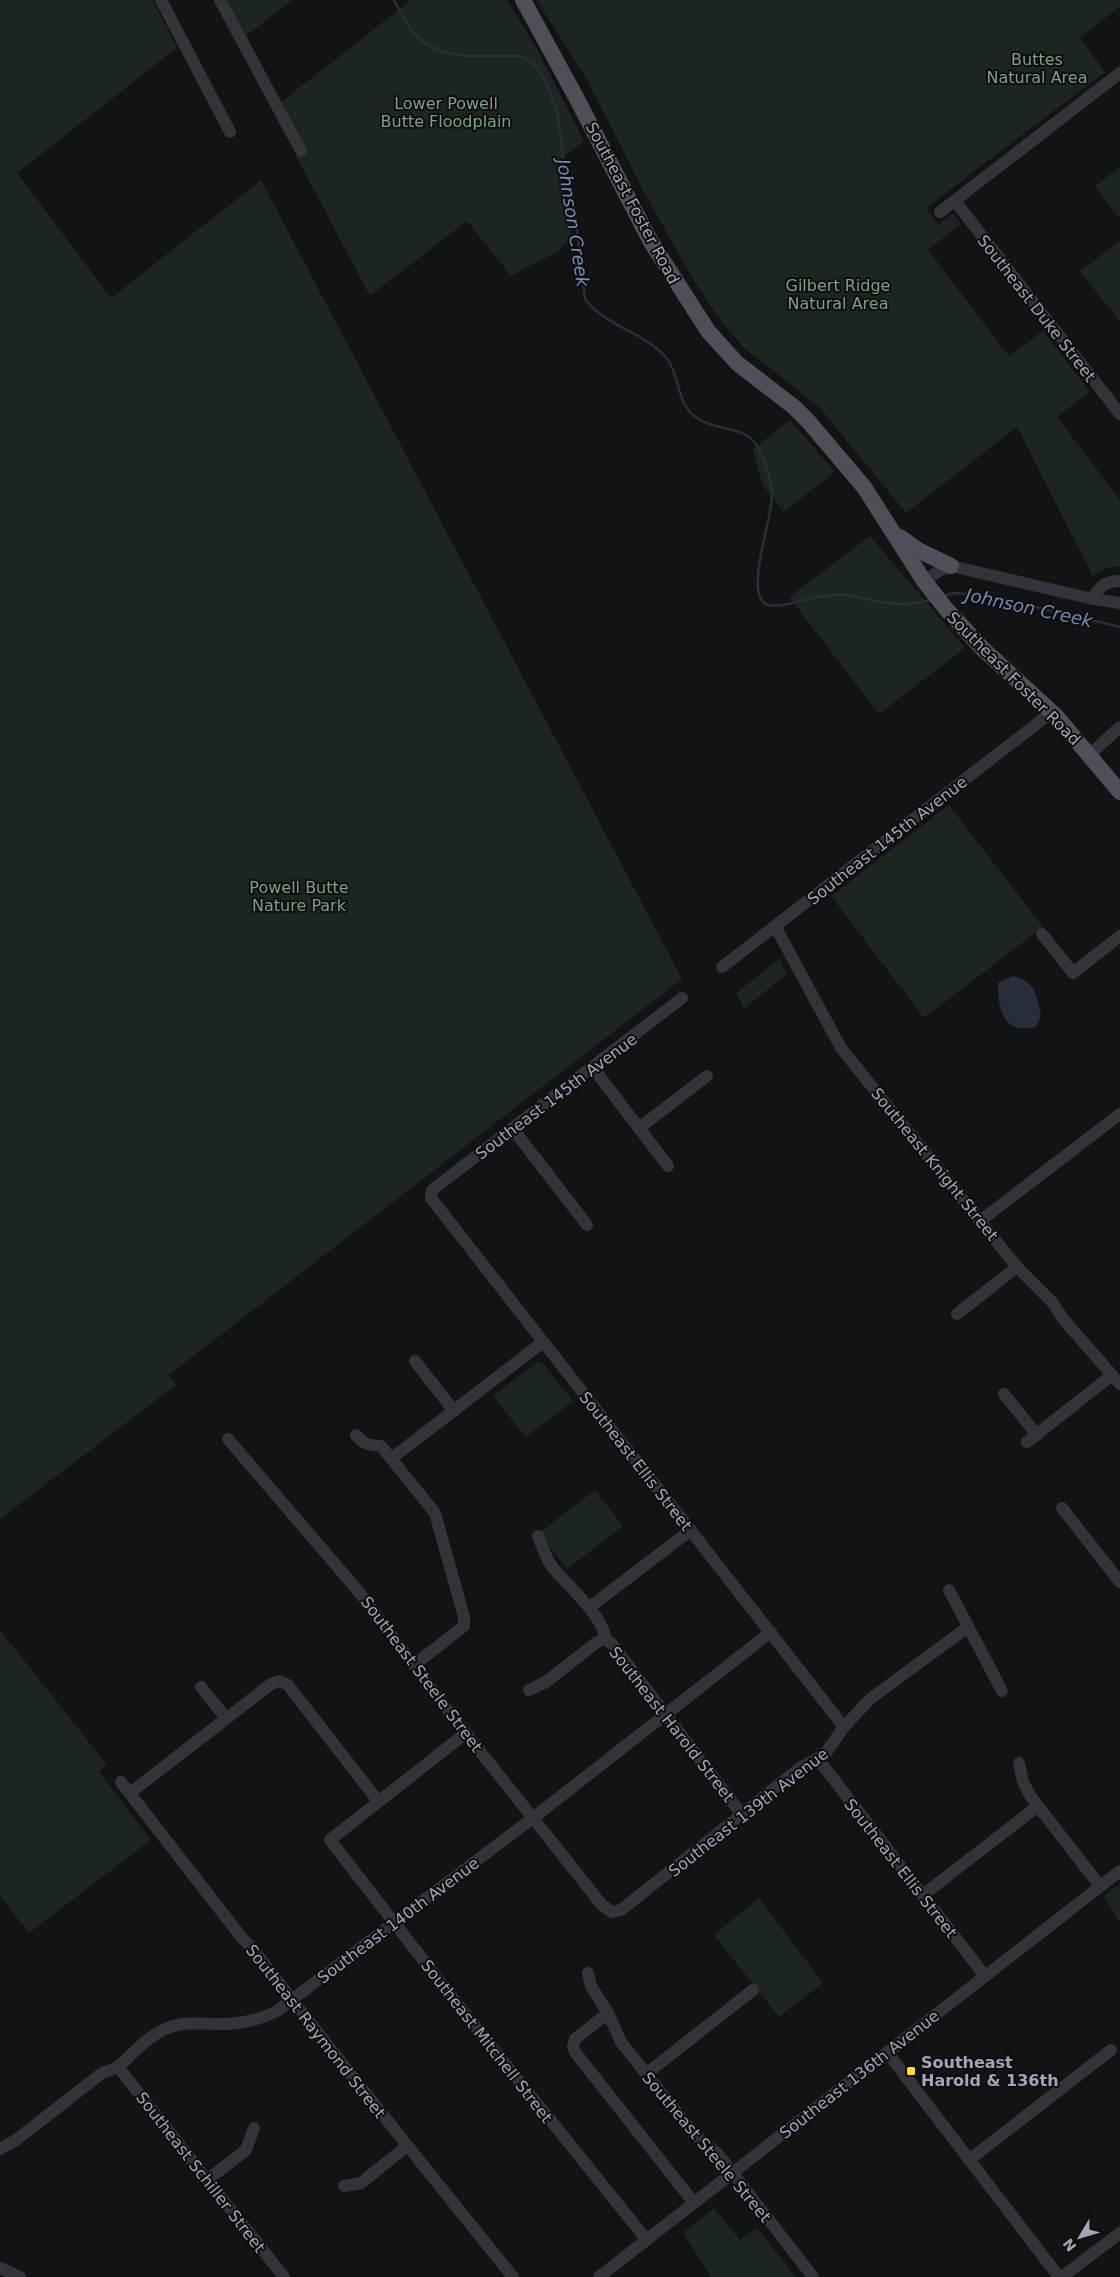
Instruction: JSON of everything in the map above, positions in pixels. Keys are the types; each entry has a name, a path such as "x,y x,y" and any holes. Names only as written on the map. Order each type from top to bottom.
{"main road":[{"name":"Southeast Foster Road","path":"523,0 573,90 651,242 708,331 737,363 794,407 808,421 864,486 927,584 956,621 987,653 1052,712 1120,792"},
{"path":"894,533 918,550 951,566"}],"street":[{"path":"161,0 230,132"},
{"path":"220,0 301,151"},
{"path":"940,212 1120,73"},
{"name":"Southeast Duke Street","path":"955,201 1120,414"},
{"path":"927,584 942,569 951,566 1093,599 1120,602"},
{"path":"1093,599 1098,588 1120,581"},
{"name":"Southeast 145th Avenue","path":"722,967 1052,712"},
{"path":"1089,756 1120,727"},
{"name":"Southeast Knight Street","path":"775,926 841,1048 1017,1266 1052,1302 1064,1320 1116,1379"},
{"path":"1042,934 1073,973 1120,936"},
{"name":"Southeast 145th Avenue","path":"430,1194 438,1185 682,998"},
{"path":"593,1068 668,1166"},
{"path":"639,1128 707,1076"},
{"path":"980,1221 1120,1114"},
{"path":"513,1129 587,1225"},
{"name":"Southeast Ellis Street","path":"430,1194 434,1203 844,1726"},
{"path":"957,1314 1017,1266"},
{"path":"392,1458 543,1342"},
{"path":"416,1361 454,1411"},
{"path":"1004,1394 1032,1438 1116,1379"},
{"path":"356,1435 368,1445 381,1446 435,1513 464,1617 464,1626 414,1665"},
{"name":"Southeast Steele Street","path":"228,1439 358,1592 604,1908 612,1912"},
{"path":"1062,1508 1120,1582"},
{"path":"590,1607 691,1530"},
{"name":"Southeast Harold Street","path":"538,1536 552,1567 580,1599 590,1607 603,1628 605,1639 612,1644 742,1815"},
{"path":"949,1590 1002,1691"},
{"name":"Southeast 139th Avenue","path":"612,1912 622,1910 800,1768 829,1751 844,1726 870,1699 968,1626"},
{"name":"Southeast 140th Avenue","path":"0,2149 16,2140 102,2073 118,2067 131,2052 150,2037 168,2028 180,2025 230,2024 266,2017 292,2000 533,1818 771,1632"},
{"path":"529,1690 546,1682 597,1642 605,1639"},
{"path":"130,1793 271,1684 281,1681 288,1685 378,1801 466,1733"},
{"path":"202,1687 226,1718"},
{"name":"Southeast Ellis Street","path":"818,1759 986,1976"},
{"path":"1019,1763 1025,1787 1100,1886"},
{"name":"Southeast Raymond Street","path":"120,1782 407,2146 513,2277"},
{"name":"Southeast Mitchell Street","path":"378,1801 330,1840 508,2069 642,2234 645,2241"},
{"path":"923,1896 1038,1806"},
{"name":"Southeast 136th Avenue","path":"599,2277 1120,1871"},
{"name":"Southeast Steele Street","path":"588,1973 594,1991 608,2013 621,2042 694,2134 718,2154 813,2277"},
{"path":"646,2074 754,1990"},
{"path":"608,2013 576,2039 572,2047 694,2203"},
{"path":"969,2160 1111,2050"},
{"path":"887,2052 1060,2277 1120,2233"},
{"name":"Southeast Schiller Street","path":"118,2067 284,2277"},
{"path":"207,2180 246,2150 254,2128"},
{"path":"344,2186 361,2183 407,2146"},
{"path":"0,2268 20,2277"}],"green space":[{"name":"Powell Butte Nature Park","path":"0,0 152,0 177,48 17,173 111,298 261,180 682,979 169,1375 176,1385 0,1519"},
{"path":"227,0 292,0 246,36"},
{"name":"Lower Powell Butte Floodplain","path":"411,0 507,0 536,47 584,141 557,162 572,236 560,250 511,276 467,221 370,296 296,156 305,149 281,102"},
{"path":"536,0 1120,0 1120,6 1080,38 1105,72 926,208 938,225 953,214 961,224 928,250 1009,356 1043,331 1090,392 1057,417 1120,500 1120,566 1105,569 1093,576 1017,427 906,513 820,408 743,347 718,317 694,281 644,192 585,76"},
{"path":"1120,167 1120,219 1095,186"},
{"path":"1120,241 1120,322 1080,271"},
{"path":"790,420 835,472 784,512 762,484 753,449"},
{"path":"870,536 965,648 879,714 789,597"},
{"path":"949,805 1043,927 924,1018 831,896"},
{"path":"779,959 787,974 744,1009 736,993"},
{"path":"537,1362 542,1363 573,1401 526,1437 493,1396"},
{"path":"595,1490 623,1526 567,1569 539,1533"},
{"path":"0,1630 107,1765 99,1772 151,1840 29,1933 0,1896"},
{"path":"1120,1884 1120,1924 1104,1896"},
{"path":"759,1898 823,1983 779,2017 714,1935"},
{"path":"714,2208 740,2240 757,2228 796,2277 711,2277 683,2233"}],"shaded area":[{"path":"1013,976 1027,982 1034,991 1041,1016 1036,1027 1019,1028 1012,1026 1007,1022 1001,1010 998,983"}],"waterway":[{"name":"Johnson Creek","path":"394,0 411,31 426,44 443,52 464,56 521,56 534,64 546,82 558,115 564,166 574,204 585,299 604,317 648,342 667,359 675,374 685,406 690,412 706,423 734,430 750,438 757,445 764,460 772,496 759,568 759,595 764,603 776,606 819,597 840,595 851,595 895,604 909,604 930,600"},
{"name":"Johnson Creek","path":"943,596 955,593 989,596 1120,627"}],"place":[{"name":"Southeast Harold & 136th","path":"911,2071"}],"park label":[{"name":"Buttes Natural Area","path":"1037,68"},
{"name":"Gilbert Ridge Natural Area","path":"838,294"}]}
